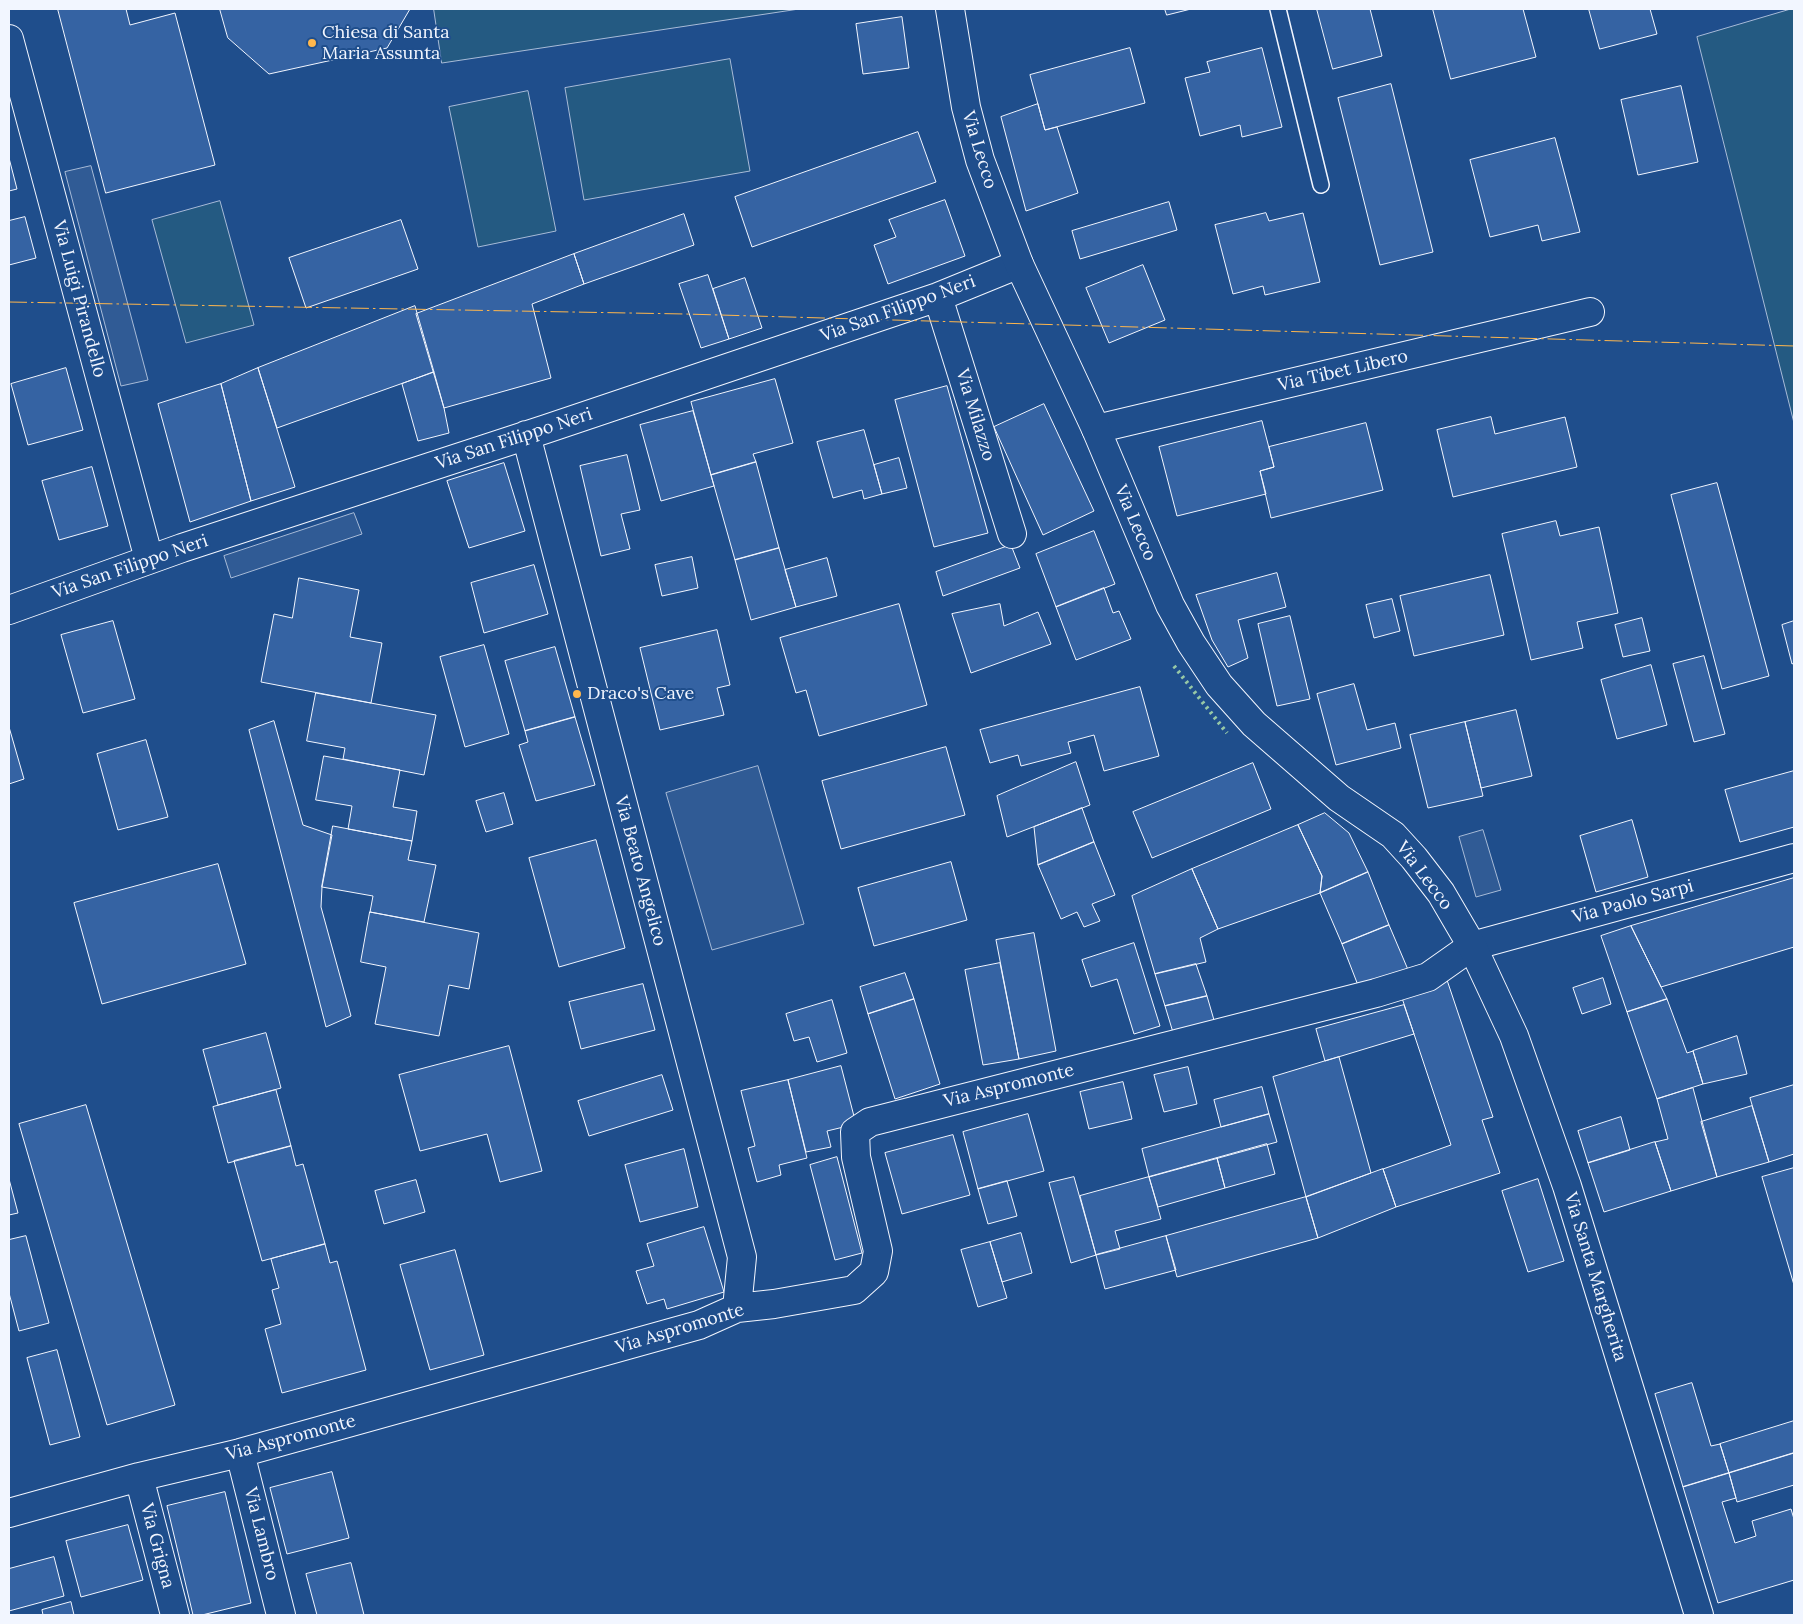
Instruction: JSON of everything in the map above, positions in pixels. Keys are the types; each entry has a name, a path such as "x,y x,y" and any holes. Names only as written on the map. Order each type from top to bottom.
{"street":[{"name":"Via Lecco","path":"950,9 966,107 980,160 1018,264 1096,429 1170,605 1191,643 1219,685 1254,724 1339,798 1393,835 1442,893 1472,946"},
{"name":"Via Luigi Pirandello","path":"9,39 149,559"},
{"name":"Via San Filippo Neri","path":"9,610 149,559 938,298 1018,264"},
{"name":"Via Milazzo","path":"938,298 1012,534"},
{"name":"Via Tibet Libero","path":"1096,429 1590,312"},
{"name":"Via Beato Angelico","path":"526,435 742,1257 737,1308"},
{"name":"Via Paolo Sarpi","path":"1472,946 1794,858"},
{"name":"Via Aspromonte","path":"9,1512 138,1477 240,1453 699,1325 737,1308 774,1304 854,1290 874,1272 878,1251 856,1157 855,1132 870,1122 1376,993 1428,977 1472,946"},
{"name":"Via Santa Margherita","path":"1472,946 1514,1036 1567,1186 1700,1615"},
{"name":"Via Lambro","path":"240,1453 281,1615"},
{"name":"Via Grigna","path":"138,1477 175,1615"}],"lane":[{"path":"1278,9 1321,185"}],"shaded area":[{"path":"434,9 799,9 442,63"},
{"path":"1794,9 1794,423 1697,37"},
{"path":"730,59 750,171 584,200 565,88"},
{"path":"528,91 556,231 478,247 449,107"},
{"path":"91,166 148,380 121,386 65,172"},
{"path":"220,201 254,325 186,343 152,220"},
{"path":"354,513 362,534 231,578 224,556"},
{"path":"758,766 804,924 712,950 666,793"},
{"path":"1483,830 1501,890 1476,897 1459,837"}],"building":[{"path":"58,9 126,9 130,25 175,13 215,165 106,193"},
{"name":"Chiesa di Santa Maria Assunta","path":"220,9 410,9 387,48 269,74 228,38"},
{"path":"1165,9 1191,9 1167,15"},
{"path":"1317,9 1370,9 1382,56 1333,69"},
{"path":"1433,9 1523,9 1536,57 1451,79"},
{"path":"1589,9 1650,9 1657,34 1600,49"},
{"path":"902,17 909,68 863,74 856,24"},
{"path":"1130,48 1145,103 1045,130 1030,75"},
{"path":"1262,48 1282,127 1242,137 1240,125 1200,136 1185,78 1210,72 1207,62"},
{"path":"1391,84 1433,252 1380,265 1338,98"},
{"path":"1681,86 1698,162 1638,175 1621,100"},
{"path":"1038,104 1045,130 1057,127 1078,193 1026,211 1001,117"},
{"path":"918,132 936,182 752,247 735,197"},
{"path":"1555,138 1580,232 1542,241 1538,225 1490,237 1470,160"},
{"path":"9,158 17,189 9,191"},
{"path":"945,200 965,256 888,284 874,245 896,237 889,220"},
{"path":"1169,202 1177,230 1080,259 1072,231"},
{"path":"1266,213 1269,221 1303,213 1320,282 1265,295 1263,286 1233,294 1215,225"},
{"path":"684,214 694,245 584,284 574,254"},
{"path":"25,217 36,258 9,265 9,221"},
{"path":"401,220 418,269 306,308 289,258"},
{"path":"574,254 584,284 532,304 551,378 444,408 416,314"},
{"path":"1143,265 1165,320 1109,343 1086,288"},
{"path":"708,275 729,339 701,348 679,284"},
{"path":"745,278 762,328 729,339 713,289"},
{"path":"415,306 434,372 277,428 258,368"},
{"path":"66,368 83,430 28,445 11,384"},
{"path":"258,368 295,487 251,501 221,384"},
{"path":"434,372 449,433 418,441 402,384"},
{"path":"775,379 793,443 753,454 756,462 711,475 691,402"},
{"path":"221,384 251,501 190,522 158,404"},
{"path":"947,386 988,533 934,547 895,400"},
{"path":"1044,404 1094,511 1043,535 994,427"},
{"path":"693,411 714,486 661,501 640,425"},
{"path":"1491,417 1495,434 1565,417 1577,467 1453,497 1437,430"},
{"path":"1262,421 1274,467 1260,471 1266,494 1177,516 1159,447"},
{"path":"1366,423 1383,490 1271,518 1260,471 1274,467 1269,447"},
{"path":"864,430 882,494 864,499 862,490 833,498 817,442"},
{"path":"627,455 640,510 621,514 630,549 601,556 580,466"},
{"path":"899,458 907,488 882,494 874,465"},
{"path":"756,462 779,548 735,560 711,475"},
{"path":"504,463 525,531 469,548 447,481"},
{"path":"92,467 108,526 59,540 42,481"},
{"path":"1717,483 1769,676 1722,689 1671,495"},
{"path":"1556,521 1560,536 1599,527 1618,613 1577,622 1583,648 1531,660 1502,534"},
{"path":"1094,531 1115,584 1056,607 1036,554"},
{"path":"1011,545 1020,568 943,596 936,572"},
{"path":"779,548 796,607 751,620 735,560"},
{"path":"692,557 698,588 662,596 655,565"},
{"path":"827,558 837,596 796,607 785,570"},
{"path":"534,565 548,614 484,633 471,583"},
{"path":"1277,573 1286,607 1238,620 1248,658 1228,667 1212,640 1196,595"},
{"path":"1490,575 1504,635 1414,656 1400,596"},
{"path":"299,578 359,590 350,637 382,643 371,703 261,682 274,614 292,618"},
{"path":"1104,588 1113,613 1119,611 1131,639 1076,660 1056,607"},
{"path":"1392,599 1400,631 1374,638 1366,605"},
{"path":"899,604 927,705 819,736 806,690 796,693 780,638"},
{"path":"1000,604 1004,626 1038,612 1051,644 971,673 952,614"},
{"path":"1290,616 1310,699 1277,706 1258,624"},
{"path":"1642,618 1650,651 1623,657 1615,625"},
{"path":"113,621 135,699 83,713 61,635"},
{"path":"1794,621 1794,663 1792,664 1782,625"},
{"path":"717,630 730,685 717,688 724,715 660,730 640,648"},
{"path":"484,645 509,734 465,747 440,657"},
{"path":"555,647 575,717 525,731 505,661"},
{"path":"1704,656 1725,734 1694,742 1673,664"},
{"path":"1651,665 1667,725 1617,739 1601,680"},
{"path":"1354,684 1367,730 1395,723 1401,748 1336,765 1317,694"},
{"path":"1140,687 1159,756 1104,771 1094,735 1068,742 1071,753 1021,766 1018,755 990,763 980,730"},
{"path":"316,693 436,715 424,775 343,759 345,748 307,741"},
{"path":"1516,710 1532,776 1481,788 1465,722"},
{"path":"575,717 595,785 536,801 519,745 528,742 525,731"},
{"path":"274,721 303,825 332,835 322,887 321,907 351,1016 326,1027 249,730"},
{"path":"1465,722 1483,796 1428,808 1410,735"},
{"path":"9,727 24,779 9,784"},
{"path":"146,740 168,817 118,830 97,754"},
{"path":"946,747 965,815 841,849 822,781"},
{"path":"324,756 400,770 393,807 417,811 412,841 348,829 352,806 316,800"},
{"path":"1076,762 1090,805 1007,837 997,796"},
{"path":"1253,763 1271,809 1152,858 1133,812"},
{"path":"1794,771 1794,827 1740,842 1725,790"},
{"path":"504,793 513,824 486,832 476,801"},
{"path":"1082,808 1094,842 1038,865 1034,827"},
{"path":"1325,813 1349,833 1368,872 1320,893 1322,876 1298,825"},
{"path":"1632,820 1648,877 1596,892 1580,836"},
{"path":"1298,825 1322,876 1320,893 1218,929 1192,869"},
{"path":"333,826 412,841 408,860 436,865 424,922 370,912 373,896 322,887"},
{"path":"596,840 625,948 559,967 529,858"},
{"path":"1094,842 1115,895 1092,904 1100,921 1084,927 1077,912 1061,919 1038,865"},
{"path":"951,862 967,920 874,946 858,888"},
{"path":"218,864 246,964 102,1004 74,903"},
{"path":"1192,869 1218,929 1200,938 1206,962 1155,974 1132,896"},
{"path":"1368,872 1389,925 1342,944 1320,893"},
{"path":"1794,878 1794,947 1661,987 1631,926"},
{"path":"370,912 479,933 469,989 449,985 439,1036 375,1024 386,967 361,962"},
{"path":"1389,925 1409,972 1361,993 1342,944"},
{"path":"1631,926 1667,999 1627,1012 1601,936"},
{"path":"1034,933 1056,1051 1019,1059 996,940"},
{"path":"1134,943 1160,1026 1134,1034 1117,979 1091,987 1082,960"},
{"path":"1000,963 1019,1059 983,1065 965,970"},
{"path":"1196,964 1207,996 1165,1006 1155,974"},
{"path":"905,973 914,999 868,1014 860,987"},
{"path":"1603,978 1611,1004 1582,1014 1573,988"},
{"path":"1447,980 1493,1117 1482,1120 1500,1173 1396,1207 1383,1169 1451,1145 1401,995"},
{"path":"643,984 655,1030 581,1049 569,1002"},
{"path":"1207,996 1216,1027 1175,1039 1165,1006"},
{"path":"914,999 940,1084 895,1099 868,1014"},
{"path":"1667,999 1687,1053 1693,1051 1703,1084 1657,1099 1627,1012"},
{"path":"832,1000 847,1053 817,1062 809,1037 794,1041 786,1014"},
{"path":"1404,1005 1414,1034 1325,1061 1316,1029"},
{"path":"266,1033 281,1088 218,1105 203,1050"},
{"path":"1737,1036 1747,1074 1703,1084 1693,1051"},
{"path":"509,1046 542,1171 500,1182 487,1134 420,1151 399,1075"},
{"path":"1339,1057 1371,1173 1306,1197 1273,1077"},
{"path":"841,1066 856,1124 827,1131 831,1147 806,1152 788,1080"},
{"path":"1188,1067 1197,1104 1164,1112 1154,1075"},
{"path":"662,1075 673,1110 589,1136 578,1101"},
{"path":"788,1080 807,1158 779,1165 781,1175 757,1182 748,1148 755,1146 741,1091"},
{"path":"1123,1082 1132,1119 1089,1129 1080,1092"},
{"path":"1794,1085 1794,1154 1769,1162 1750,1098"},
{"path":"1262,1087 1269,1114 1221,1127 1214,1100"},
{"path":"1693,1088 1717,1177 1671,1191 1655,1142 1668,1139 1657,1099"},
{"path":"276,1090 291,1146 228,1163 213,1107"},
{"path":"86,1105 175,1405 107,1425 19,1124"},
{"path":"1752,1106 1769,1162 1717,1177 1701,1122"},
{"path":"1028,1114 1044,1171 978,1189 963,1132"},
{"path":"1269,1114 1277,1142 1149,1177 1142,1149"},
{"path":"1621,1117 1630,1150 1588,1163 1578,1131"},
{"path":"953,1135 970,1195 902,1214 885,1153"},
{"path":"1655,1142 1671,1191 1604,1212 1588,1163"},
{"path":"1267,1144 1275,1174 1225,1188 1217,1158"},
{"path":"291,1146 296,1166 303,1164 325,1244 262,1261 234,1161"},
{"path":"684,1149 698,1207 640,1222 625,1165"},
{"path":"837,1157 862,1253 835,1260 810,1165"},
{"path":"1217,1158 1225,1188 1158,1207 1149,1177"},
{"path":"1794,1168 1794,1285 1762,1177"},
{"path":"1383,1169 1396,1207 1318,1238 1306,1197"},
{"path":"1074,1177 1096,1255 1071,1263 1049,1183"},
{"path":"1149,1177 1161,1219 1115,1231 1120,1249 1096,1255 1080,1196"},
{"path":"9,1179 18,1213 9,1215"},
{"path":"1538,1179 1564,1261 1528,1272 1502,1191"},
{"path":"416,1180 425,1212 384,1224 375,1191"},
{"path":"1007,1181 1017,1216 988,1224 978,1189"},
{"path":"1306,1197 1318,1238 1177,1277 1166,1236"},
{"path":"704,1227 724,1292 667,1309 664,1299 647,1304 636,1271 654,1266 647,1244"},
{"path":"1021,1233 1032,1273 1002,1282 990,1242"},
{"path":"26,1236 49,1323 19,1331 9,1293 9,1240"},
{"path":"1166,1236 1176,1270 1105,1289 1096,1255"},
{"path":"990,1242 1007,1298 978,1307 961,1250"},
{"path":"325,1244 330,1263 337,1261 366,1370 282,1393 265,1329 281,1324 272,1290 279,1288 271,1259"},
{"path":"455,1250 484,1355 430,1370 400,1265"},
{"path":"57,1350 80,1437 50,1445 27,1358"},
{"path":"1692,1383 1711,1446 1720,1444 1729,1473 1683,1487 1655,1394"},
{"path":"1794,1421 1794,1453 1729,1473 1720,1444"},
{"path":"1794,1453 1794,1485 1737,1502 1729,1473"},
{"path":"332,1472 349,1538 287,1554 270,1488"},
{"path":"1729,1473 1736,1498 1722,1502 1735,1543 1756,1536 1752,1521 1791,1509 1794,1519 1794,1580 1718,1603 1683,1487"},
{"path":"225,1492 251,1603 202,1615 193,1615 167,1506"},
{"path":"128,1525 143,1580 81,1597 66,1541"},
{"path":"54,1557 64,1596 9,1611 9,1569"},
{"path":"351,1563 364,1615 317,1615 306,1574"},
{"path":"71,1602 74,1615 43,1615 42,1610"}],"hedge":[{"path":"1174,666 1227,733"}],"power":[{"path":"9,302 685,314 1794,346"}],"place":[{"name":"Chiesa di Santa Maria Assunta","path":"312,43"},
{"name":"Draco's Cave","path":"577,694"}]}
